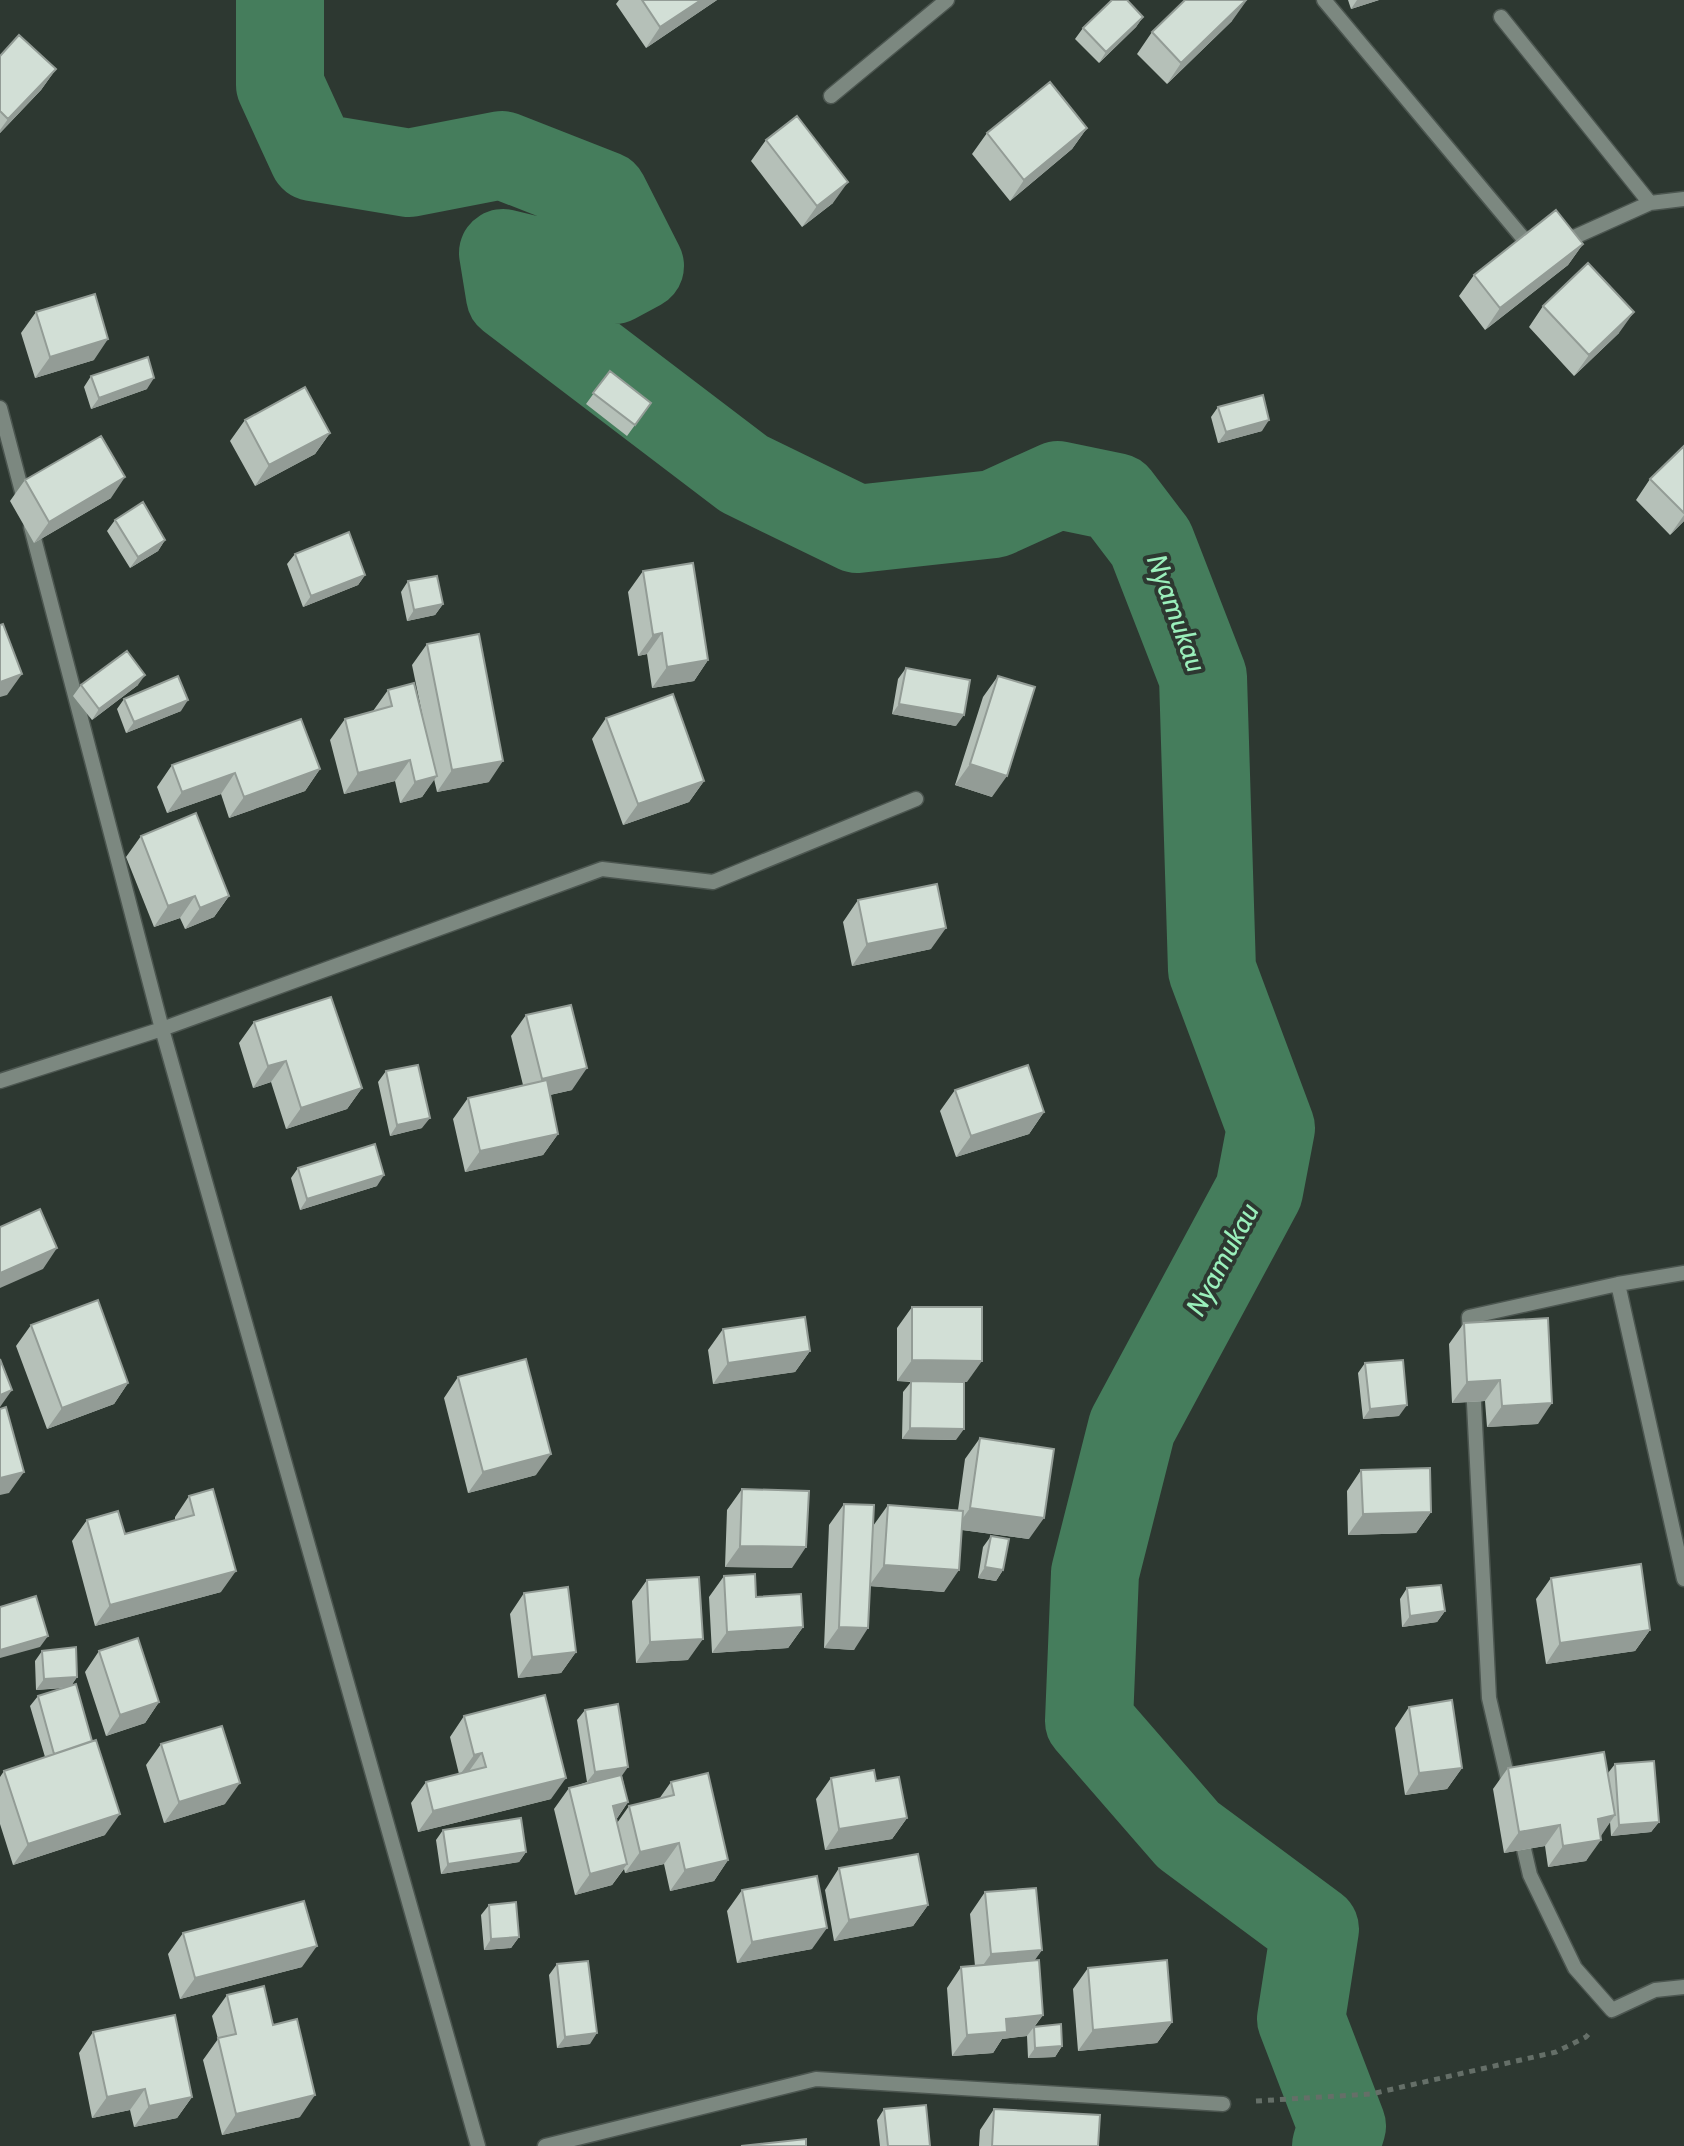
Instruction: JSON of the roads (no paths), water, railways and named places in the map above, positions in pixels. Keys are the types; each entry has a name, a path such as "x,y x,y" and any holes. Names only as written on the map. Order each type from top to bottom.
{"street":[{"path":"831,96 947,0"},
{"path":"1324,0 1536,254 1650,203 1684,199"},
{"path":"1501,17 1650,203"},
{"path":"0,408 162,1029 478,2146"},
{"path":"0,1081 162,1029 602,869 713,882 916,799"},
{"path":"1471,1349 1469,1317 1618,1284 1684,1273"},
{"path":"1618,1284 1684,1579"},
{"path":"1472,1365 1489,1698 1530,1875 1575,1968 1612,2010 1655,1990 1684,1987"},
{"path":"545,2146 816,2079 1223,2104"}],"waterway":[{"name":"Nyamukau","path":"280,0 280,85 313,157 409,173 502,155 604,195 640,266 614,280 503,253 510,296 744,474 857,529 994,514 1058,485 1116,497 1151,543 1203,677 1212,970 1271,1128 1259,1191 1132,1427 1095,1573 1089,1721 1188,1835 1315,1929 1301,2019 1342,2126 1336,2146"}]}
